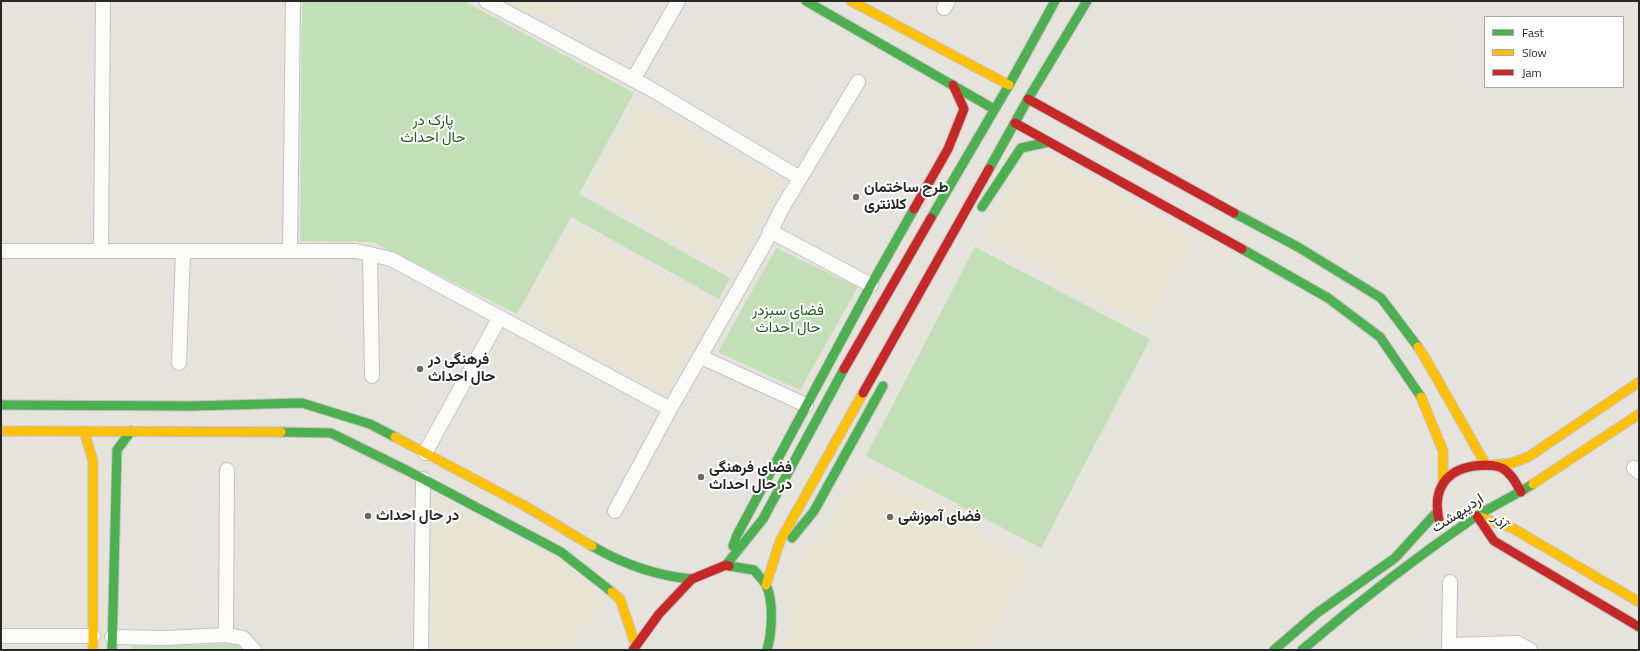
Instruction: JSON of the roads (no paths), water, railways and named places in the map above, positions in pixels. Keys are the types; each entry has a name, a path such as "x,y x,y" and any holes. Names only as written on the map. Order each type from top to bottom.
{"street":[{"path":"101,251 103,1"},
{"path":"290,251 294,1"},
{"path":"486,1 634,80 800,178"},
{"path":"634,80 678,1"},
{"path":"806,1 994,109"},
{"path":"851,1 1009,85"},
{"path":"635,648 659,614 692,579 726,565 763,519 832,390 1009,85 1055,1"},
{"path":"766,585 772,562 780,541 1028,99 1087,1"},
{"path":"615,511 781,210 858,82"},
{"path":"726,565 737,535 806,405 871,285 948,149 964,109 953,85"},
{"path":"1028,99 1202,196 1298,247 1381,298 1424,356 1488,465 1506,470 1521,492"},
{"path":"1015,123 1213,232 1328,298 1380,337 1419,393 1443,451 1443,482 1437,495 1435,514 1445,538"},
{"path":"978,215 1021,148 1049,142"},
{"path":"922,196 947,190"},
{"path":"770,231 871,285"},
{"path":"1,251 356,251 370,254 391,259 670,409"},
{"path":"179,363 183,251"},
{"path":"370,254 372,376"},
{"path":"425,453 500,318"},
{"path":"701,357 806,405"},
{"path":"772,562 814,511 886,380"},
{"path":"1443,482 1455,472 1467,466 1512,463 1528,457 1639,382"},
{"path":"1,405 192,406 302,403 370,424 525,506 615,559 670,578 692,579"},
{"name":"اردیبهشت","path":"1302,650 1312,645 1343,614 1445,538 1477,516 1521,492 1639,414"},
{"path":"1,431 257,431 331,433 423,479 561,552 620,599 635,648"},
{"path":"84,431 93,461 104,532 112,643 166,638 226,635 243,638 254,650"},
{"path":"93,650 93,636 104,532 117,450 131,431"},
{"path":"226,635 228,470"},
{"path":"422,650 423,479"},
{"path":"1274,650 1317,613 1395,558 1435,514"},
{"name":"آذر","path":"1477,516 1512,528 1639,602"},
{"name":"آذر","path":"1477,516 1494,541 1639,627"},
{"path":"726,565 754,570 766,585 771,605 770,640 767,650"},
{"path":"1450,582 1449,648 1517,643 1530,650"},
{"path":"1,636 93,636"}],"place":[{"name":"طرح ساختمان کلانتری","path":"856,197"},
{"name":"فرهنگی در حال احداث","path":"420,369"},
{"name":"فضای فرهنگی در حال احداث","path":"701,477"},
{"name":"در حال احداث","path":"368,516"},
{"name":"فضای آموزشی","path":"890,517"}],"park label":[{"name":"پارک در حال احداث","path":"433,130"},
{"name":"فضای سبزدر حال احداث","path":"788,320"}]}
